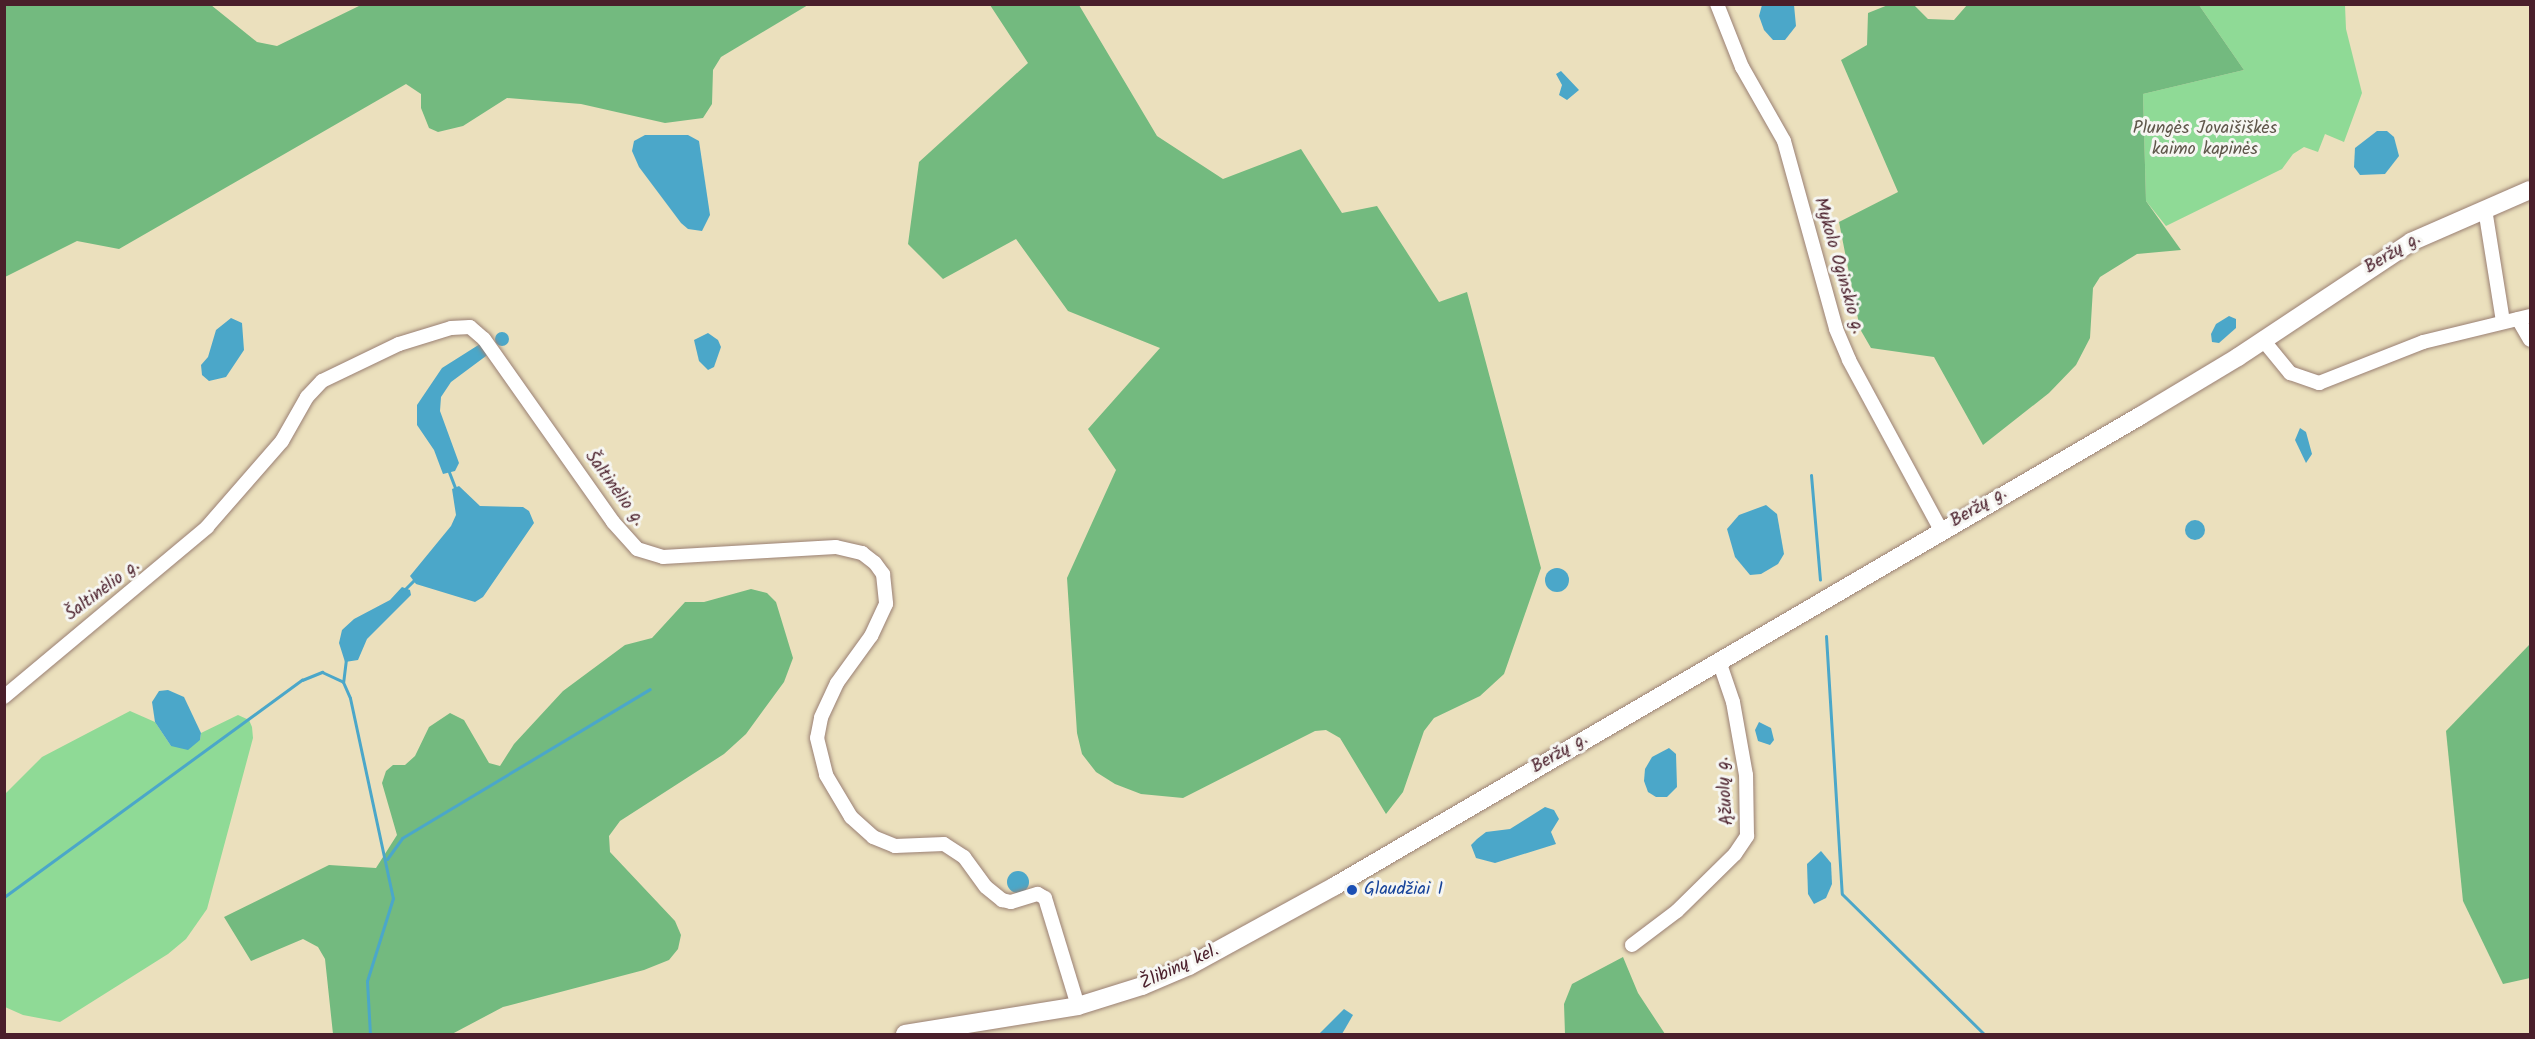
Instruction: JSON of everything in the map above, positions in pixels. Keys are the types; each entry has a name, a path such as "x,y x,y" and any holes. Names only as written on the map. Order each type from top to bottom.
{"main road":[{"name":"Beržų g.","path":"1429,830 2264,340 2411,242 2530,190"},
{"name":"Žlibinų kel.","path":"905,1035 1078,1006 1142,986 1189,966 1429,830"}],"street":[{"name":"Mykolo Oginskio g.","path":"1717,4 1742,67 1784,141 1836,329 1849,360 1941,530"},
{"path":"2485,209 2503,321"},
{"path":"2264,340 2290,373 2319,383 2414,345 2503,321 2524,317 2530,340"},
{"name":"Šaltinėlio g.","path":"4,697 207,527 282,441 307,397 322,381 399,344 451,328 470,327 484,339 613,522 637,549 663,558 836,547 862,553 875,563 883,574 886,604 871,636 837,683 820,718 817,738 826,775 851,817 873,837 895,846 944,844 964,857 986,886 1002,900 1038,894 1045,898 1078,1006"},
{"name":"Ąžuolų g.","path":"1632,945 1677,911 1735,854 1747,836 1746,775 1733,702 1719,660"}],"green space":[{"path":"5,4 211,5 257,42 277,46 361,5 808,5 721,57 713,70 712,104 703,118 665,123 581,104 507,98 463,126 438,132 429,128 421,108 421,94 406,84 119,249 77,241 5,277"},
{"path":"990,5 1079,5 1157,136 1223,179 1301,149 1342,213 1377,206 1439,302 1467,292 1541,568 1504,674 1480,696 1434,718 1424,731 1403,792 1386,814 1340,738 1326,730 1315,731 1183,798 1141,794 1115,784 1096,772 1082,754 1077,733 1067,578 1116,470 1088,429 1160,348 1068,311 1016,239 943,279 908,244 919,162 1028,63"},
{"path":"1888,5 1914,5 1928,19 1954,20 1967,5 2199,5 2244,70 2143,94 2146,201 2181,250 2137,254 2100,277 2093,288 2090,338 2076,365 2049,393 1983,445 1934,357 1871,348 1860,329 1839,222 1898,192 1841,60 1867,45 1868,13"},
{"name":"Plungės Jovaišiškės kaimo kapinės","path":"2199,5 2345,5 2346,29 2362,93 2344,142 2325,134 2318,152 2304,147 2293,154 2282,169 2166,226 2146,201 2143,94 2244,70"},
{"path":"751,589 767,593 776,602 793,658 784,682 746,734 724,754 620,821 609,836 610,852 675,921 681,935 678,949 669,960 644,970 503,1007 452,1034 333,1034 325,959 318,947 303,939 251,961 224,917 329,865 376,868 397,835 382,783 386,771 393,765 405,765 415,756 429,727 450,713 464,720 489,763 500,766 514,744 563,691 625,645 652,638 685,602 704,602"},
{"path":"2530,644 2530,978 2503,984 2463,901 2446,731"},
{"path":"130,711 155,722 171,746 200,740 201,733 238,715 249,720 252,727 253,738 207,909 186,939 168,954 60,1022 23,1015 5,1007 4,795 42,757"},
{"path":"1623,957 1638,993 1665,1034 1565,1034 1564,1004 1572,984"}],"water":[{"path":"1762,5 1794,5 1796,26 1785,40 1773,40 1764,30 1759,16"},
{"path":"1561,71 1579,90 1567,100 1559,95 1562,85 1556,74"},
{"path":"2377,131 2387,131 2394,137 2399,156 2385,174 2360,175 2354,167 2355,148"},
{"path":"645,135 688,135 699,141 710,215 702,231 688,229 681,223 639,167 632,151 634,141"},
{"path":"2229,316 2236,319 2236,328 2219,343 2212,342 2211,334 2216,324"},
{"path":"231,318 242,323 244,350 226,377 209,381 202,375 201,365 208,357 216,330"},
{"path":"502,332 507,334 509,339 507,344 502,346 497,344 495,339 497,334"},
{"path":"708,333 718,340 721,347 714,367 708,370 699,361 694,340"},
{"path":"480,344 488,353 486,356 451,382 441,397 440,411 459,463 455,471 443,474 434,450 417,425 417,405 442,368"},
{"path":"2300,428 2306,432 2312,454 2306,463 2295,440"},
{"path":"459,486 480,506 523,507 529,511 534,523 483,597 475,602 416,584 410,576 451,526 456,515 452,489"},
{"path":"1766,505 1777,514 1784,554 1778,564 1761,574 1750,575 1735,557 1727,529 1739,515"},
{"path":"2195,520 2202,523 2205,530 2202,537 2195,540 2188,537 2185,530 2188,523"},
{"path":"1557,568 1566,571 1569,580 1566,589 1557,592 1548,589 1545,580 1548,571"},
{"path":"402,587 410,590 411,595 367,639 358,660 345,662 339,643 342,630 354,619 390,600"},
{"path":"168,690 184,697 201,733 200,740 188,750 171,746 155,722 152,702 159,691"},
{"path":"1759,722 1771,728 1774,740 1770,745 1758,741 1755,730"},
{"path":"1669,748 1676,754 1677,787 1667,797 1656,797 1648,792 1644,781 1645,769 1652,757"},
{"path":"1545,807 1554,810 1559,819 1551,832 1556,844 1495,863 1476,858 1471,845 1486,832 1510,829"},
{"path":"1821,851 1831,863 1832,884 1826,898 1814,904 1808,894 1807,864"},
{"path":"1014,871 1022,871 1029,878 1029,886 1022,893 1014,893 1007,886 1007,878"},
{"path":"1344,1009 1353,1015 1342,1034 1319,1034"}],"waterway":[{"path":"449,472 455,488"},
{"path":"1811,475 1820,580"},
{"path":"404,590 414,580"},
{"path":"1826,636 1842,894 1984,1034"},
{"path":"346,659 343,682 350,698 393,898 367,981 370,1034"},
{"path":"4,897 302,680 322,672 343,682"},
{"path":"387,859 402,838 650,689"}],"place":[{"name":"Glaudžiai I","path":"1352,890"}]}
